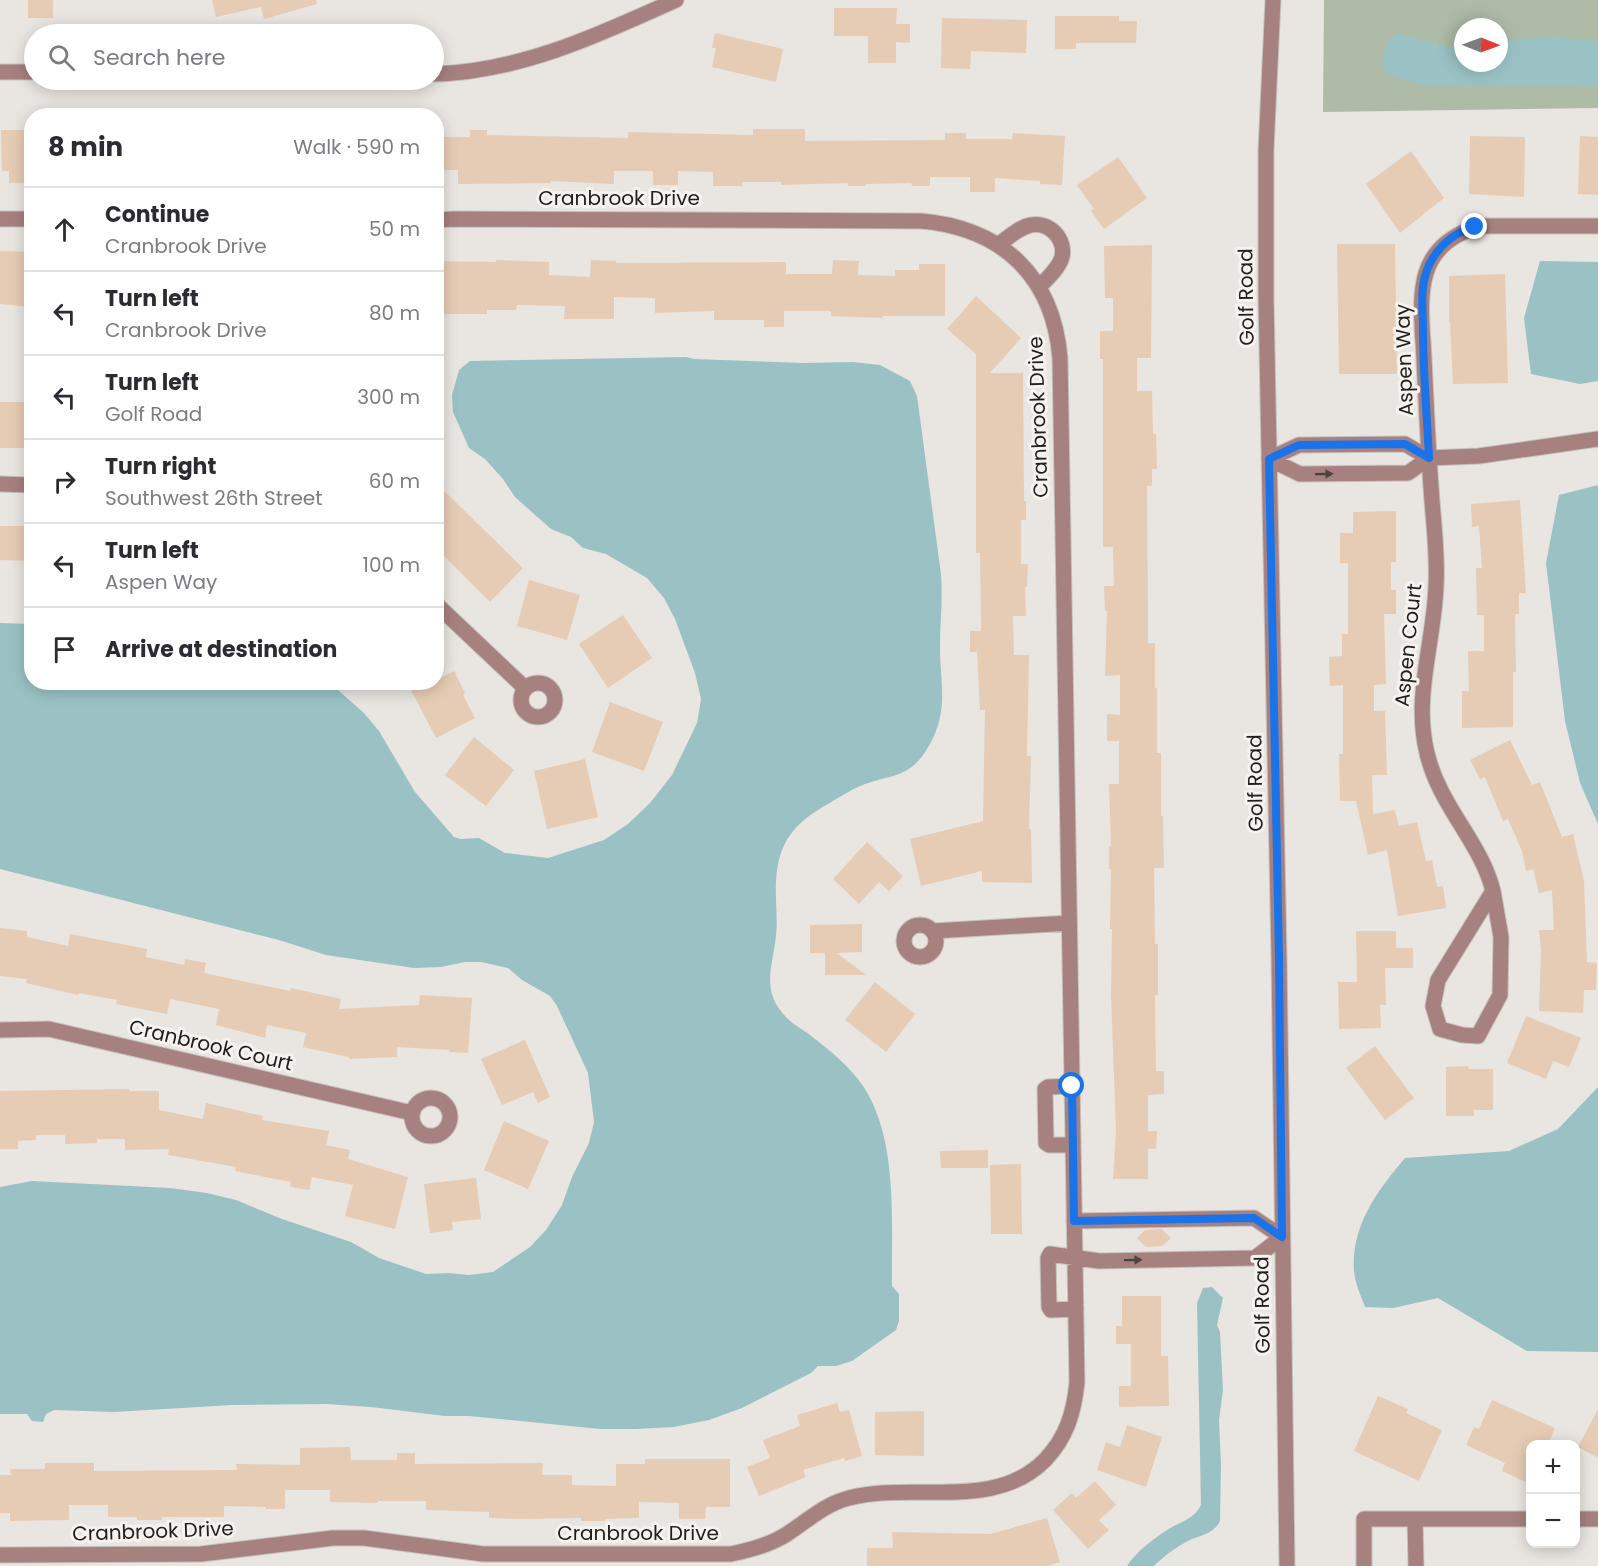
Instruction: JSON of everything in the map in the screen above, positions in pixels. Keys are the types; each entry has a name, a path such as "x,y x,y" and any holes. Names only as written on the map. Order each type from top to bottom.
{"street":[{"path":"444,74 465,73 562,48 613,29 676,0"},
{"name":"Golf Road","path":"1273,0 1265,196 1279,944 1287,1566"},
{"path":"0,72 24,72"},
{"path":"0,219 24,219"},
{"name":"Cranbrook Drive","path":"0,1555 201,1554 333,1538 364,1538 483,1554 717,1555 746,1551 774,1541 820,1511 847,1498 883,1491 983,1490 1008,1484 1031,1472 1050,1455 1065,1433 1074,1408 1077,1382 1060,358 1052,314 1039,287 1021,264 998,245 958,226 921,221 444,220"},
{"path":"998,245 1031,225 1048,227 1055,233 1060,240 1062,257 1039,287"},
{"name":"Aspen Way","path":"1429,458 1422,296 1426,272 1435,255 1458,234 1482,226 1598,226"},
{"path":"1269,459 1299,445 1405,444 1429,458 1479,456 1598,439"},
{"path":"1269,459 1300,474 1408,473 1429,458"},
{"name":"Aspen Court","path":"1429,458 1436,585 1433,627 1422,683 1422,725 1435,780 1448,806 1488,871 1493,891 1501,937 1500,995 1478,1036 1462,1035 1440,1029 1433,1006 1438,980 1493,891"},
{"path":"0,484 24,484"},
{"path":"444,612 525,688"},
{"path":"933,931 1069,922"},
{"name":"Cranbrook Court","path":"0,1030 49,1029 412,1113"},
{"path":"1072,1086 1045,1089 1046,1143 1049,1146 1073,1145"},
{"path":"1074,1221 1254,1218 1282,1237 1255,1258 1099,1261 1050,1254 1048,1258 1049,1307 1051,1310 1076,1309"},
{"path":"1364,1566 1364,1519 1526,1519"},
{"path":"1415,1519 1416,1566"},
{"path":"1580,1519 1598,1519"}],"green space":[{"path":"1324,0 1598,0 1598,108 1323,112"}],"water":[{"path":"1402,34 1450,48 1454,47 1454,72 1508,72 1508,40 1555,37 1598,41 1598,87 1425,85 1404,80 1385,72 1384,53 1394,35"},
{"path":"1540,261 1598,262 1598,381 1580,384 1531,374 1524,318"},
{"path":"686,357 804,363 853,362 880,365 910,381 917,396 941,574 942,707 940,719 923,756 908,770 848,792 816,811 797,826 790,835 784,845 777,868 777,929 770,980 774,1000 780,1010 847,1067 863,1086 875,1108 883,1131 891,1183 892,1286 899,1294 899,1321 896,1330 852,1361 836,1366 818,1366 811,1373 742,1408 709,1420 674,1427 600,1429 326,1404 232,1405 114,1412 54,1410 46,1414 43,1422 32,1421 27,1414 0,1414 0,1187 32,1181 170,1188 207,1193 236,1200 282,1219 351,1242 379,1258 426,1274 469,1275 493,1272 530,1247 546,1230 562,1205 572,1177 589,1143 594,1122 588,1073 557,1006 550,996 522,980 508,968 481,962 465,962 441,967 414,968 326,955 279,940 0,869 0,623 24,624 24,690 338,690 364,713 379,731 415,792 454,837 479,838 505,853 548,858 604,840 628,824 650,803 672,775 697,723 701,699 695,673 675,619 664,598 647,578 606,554 583,548 571,537 551,529 515,497 485,459 469,448 453,412 452,395 459,370 470,361"},
{"path":"1598,485 1598,824 1580,783 1565,721 1546,563 1559,495"},
{"path":"1598,1087 1598,1352 1527,1351 1438,1298 1393,1308 1365,1307 1354,1271 1354,1255 1361,1224 1376,1196 1405,1158 1509,1151 1558,1129"},
{"path":"1212,1287 1223,1298 1217,1325 1220,1332 1223,1390 1219,1420 1220,1521 1210,1531 1179,1546 1154,1566 1127,1566 1145,1546 1167,1530 1191,1517 1201,1505 1197,1303 1203,1288"}],"building":[{"path":"28,0 53,0 53,18 28,18"},
{"path":"212,0 316,0 317,4 264,19 261,7 216,17"},
{"path":"834,8 897,8 896,24 910,24 910,43 896,42 896,63 868,63 868,36 834,36"},
{"path":"1055,16 1119,16 1119,21 1137,21 1136,43 1076,43 1076,49 1055,49"},
{"path":"942,18 1027,20 1026,53 971,51 970,69 941,68"},
{"path":"715,33 783,49 776,82 712,67 716,48 712,48"},
{"path":"753,129 805,129 805,141 945,140 945,133 966,133 966,139 1012,139 1013,133 1065,136 1062,185 995,178 995,192 970,192 970,177 930,177 930,186 912,186 911,183 848,186 848,183 781,185 781,182 742,182 742,186 713,186 713,172 678,171 678,185 653,185 653,171 614,171 614,184 551,181 551,183 458,184 458,170 444,170 444,137 470,137 470,130 487,130 487,135 628,138 628,132 753,135"},
{"path":"1,130 24,130 24,183 9,183 9,171 2,171"},
{"path":"1470,136 1525,137 1524,197 1469,194"},
{"path":"1580,136 1598,137 1598,195 1578,194"},
{"path":"1411,151 1444,198 1400,233 1366,184"},
{"path":"1118,157 1147,198 1104,229 1091,211 1094,209 1077,185"},
{"path":"1337,244 1395,244 1397,374 1339,374"},
{"path":"1152,245 1151,358 1137,358 1137,391 1152,391 1153,434 1156,434 1157,469 1152,469 1152,486 1147,486 1148,643 1155,643 1157,753 1161,753 1164,868 1154,868 1155,944 1158,944 1158,995 1155,995 1156,1071 1164,1071 1164,1094 1148,1095 1148,1131 1157,1131 1156,1149 1148,1149 1148,1179 1113,1179 1116,1131 1111,995 1109,784 1119,784 1119,741 1107,741 1107,714 1120,715 1120,675 1105,676 1107,611 1105,611 1104,586 1114,586 1113,547 1103,547 1103,359 1100,359 1100,331 1113,331 1113,298 1105,298 1104,246"},
{"path":"0,251 24,252 24,306 0,304"},
{"path":"496,260 549,262 549,275 590,277 591,260 616,261 616,263 786,262 786,274 832,274 833,260 859,261 858,275 895,276 895,270 919,270 919,264 945,264 945,316 883,316 883,318 831,316 831,311 784,311 784,327 764,327 764,320 714,320 714,311 655,313 655,298 614,297 614,319 564,319 565,306 517,305 516,310 487,310 487,314 444,314 444,261 496,262"},
{"path":"1505,274 1508,383 1453,384 1449,276"},
{"path":"976,296 1021,338 990,373 1023,373 1026,520 1021,520 1021,564 1028,564 1027,587 1025,587 1026,616 1013,616 1014,655 1029,655 1027,756 1031,756 1029,829 1031,829 1032,883 982,882 982,871 921,886 910,839 983,821 985,710 980,710 977,652 970,652 970,631 981,631 980,553 976,553 976,354 947,329"},
{"path":"0,402 24,402 24,448 0,448"},
{"path":"444,491 523,568 490,602 444,556"},
{"path":"1520,500 1526,593 1519,593 1519,614 1515,614 1516,672 1513,672 1513,727 1462,728 1462,691 1469,691 1468,651 1484,651 1484,615 1477,615 1476,568 1482,568 1479,526 1472,527 1471,504"},
{"path":"1396,511 1396,562 1391,562 1391,590 1396,590 1396,614 1384,614 1386,684 1374,685 1374,711 1385,711 1387,775 1372,775 1373,814 1395,810 1399,826 1417,822 1426,861 1432,860 1437,887 1443,886 1446,908 1398,916 1387,850 1368,855 1356,801 1340,801 1339,754 1343,754 1343,685 1330,686 1329,657 1342,656 1342,634 1348,634 1348,563 1340,563 1340,533 1353,533 1353,512"},
{"path":"0,526 24,526 24,561 0,560"},
{"path":"529,580 580,595 567,640 517,626"},
{"path":"623,615 652,658 608,688 579,644"},
{"path":"454,671 475,718 436,738 411,690 444,690 444,676"},
{"path":"610,702 663,722 644,771 592,752"},
{"path":"474,737 514,770 486,806 445,775"},
{"path":"1510,740 1532,785 1540,782 1562,837 1573,834 1584,881 1587,962 1597,963 1596,990 1584,990 1583,1013 1539,1011 1541,950 1539,930 1554,930 1552,890 1539,893 1533,869 1526,871 1522,851 1508,819 1503,821 1485,777 1480,779 1470,760"},
{"path":"585,759 598,817 547,829 534,771"},
{"path":"867,842 903,876 889,891 879,882 859,904 833,879"},
{"path":"862,924 862,952 837,953 866,975 825,975 825,953 810,953 810,925"},
{"path":"0,928 27,931 27,937 68,946 70,934 147,949 146,957 184,965 185,959 206,963 204,973 341,999 339,1009 419,1005 420,995 472,998 468,1053 397,1047 397,1057 349,1059 349,1057 303,1047 306,1033 267,1025 265,1038 216,1025 219,1009 170,999 167,1014 116,1004 117,1000 79,993 78,995 26,983 27,979 0,976"},
{"path":"1356,931 1396,931 1396,948 1413,948 1413,968 1385,968 1386,1005 1380,1005 1381,1028 1339,1029 1338,982 1357,982"},
{"path":"875,982 915,1014 886,1052 845,1020"},
{"path":"1526,1016 1581,1038 1569,1067 1553,1061 1546,1079 1507,1063"},
{"path":"525,1040 550,1097 538,1103 533,1092 502,1105 481,1059"},
{"path":"1375,1046 1414,1098 1385,1120 1346,1068"},
{"path":"1468,1066 1469,1069 1493,1069 1493,1110 1474,1110 1474,1116 1446,1116 1446,1067"},
{"path":"129,1089 129,1091 159,1091 159,1110 203,1119 206,1103 263,1116 262,1120 329,1131 326,1145 350,1150 348,1159 408,1177 395,1229 345,1216 353,1185 312,1177 309,1190 290,1187 291,1182 235,1171 236,1167 168,1155 169,1149 125,1150 125,1139 97,1139 97,1143 65,1144 65,1135 36,1135 36,1140 18,1141 18,1149 0,1149 0,1091"},
{"path":"504,1121 549,1141 528,1189 484,1170"},
{"path":"988,1150 988,1168 941,1168 940,1151"},
{"path":"1021,1164 1022,1234 991,1234 990,1165"},
{"path":"476,1178 481,1219 452,1222 453,1230 430,1233 424,1184"},
{"path":"1162,1229 1171,1238 1162,1246 1146,1247 1137,1238 1145,1230"},
{"path":"1122,1296 1161,1296 1161,1356 1168,1356 1169,1406 1119,1407 1119,1386 1131,1386 1131,1344 1116,1344 1116,1326 1122,1326"},
{"path":"1378,1396 1408,1409 1406,1413 1442,1430 1419,1481 1354,1451"},
{"path":"1492,1400 1555,1428 1550,1440 1526,1440 1526,1482 1502,1471 1505,1463 1466,1445 1474,1427 1479,1429"},
{"path":"837,1403 840,1412 849,1410 862,1456 845,1461 844,1458 803,1470 806,1477 759,1496 747,1467 770,1458 763,1440 800,1426 797,1415"},
{"path":"1598,1409 1598,1458 1580,1448 1580,1443"},
{"path":"924,1411 924,1456 875,1455 875,1412"},
{"path":"1127,1425 1162,1437 1146,1487 1097,1470 1106,1442 1120,1447"},
{"path":"350,1447 351,1460 397,1460 397,1453 415,1453 415,1464 543,1463 542,1475 572,1475 572,1485 616,1486 616,1464 645,1464 645,1459 730,1459 730,1507 706,1507 705,1519 679,1519 679,1503 639,1502 639,1518 581,1521 581,1518 489,1518 489,1512 426,1510 426,1501 330,1502 330,1490 285,1490 285,1509 224,1506 224,1517 162,1517 162,1520 137,1520 137,1517 108,1517 108,1505 69,1505 69,1520 10,1521 10,1513 0,1513 0,1475 11,1475 10,1469 45,1469 45,1463 94,1463 94,1471 237,1470 236,1464 300,1465 300,1448"},
{"path":"1095,1481 1116,1505 1099,1520 1109,1530 1088,1549 1053,1510 1072,1493 1076,1498"},
{"path":"1047,1518 1060,1562 1047,1566 867,1566 867,1548 893,1548 892,1532 990,1534"}],"route":[{"path":"1072,1086 1074,1221 1254,1218 1282,1237 1269,459 1299,445 1405,444 1429,458 1423,344 1423,284 1431,260 1439,250 1458,234 1475,227"}]}
